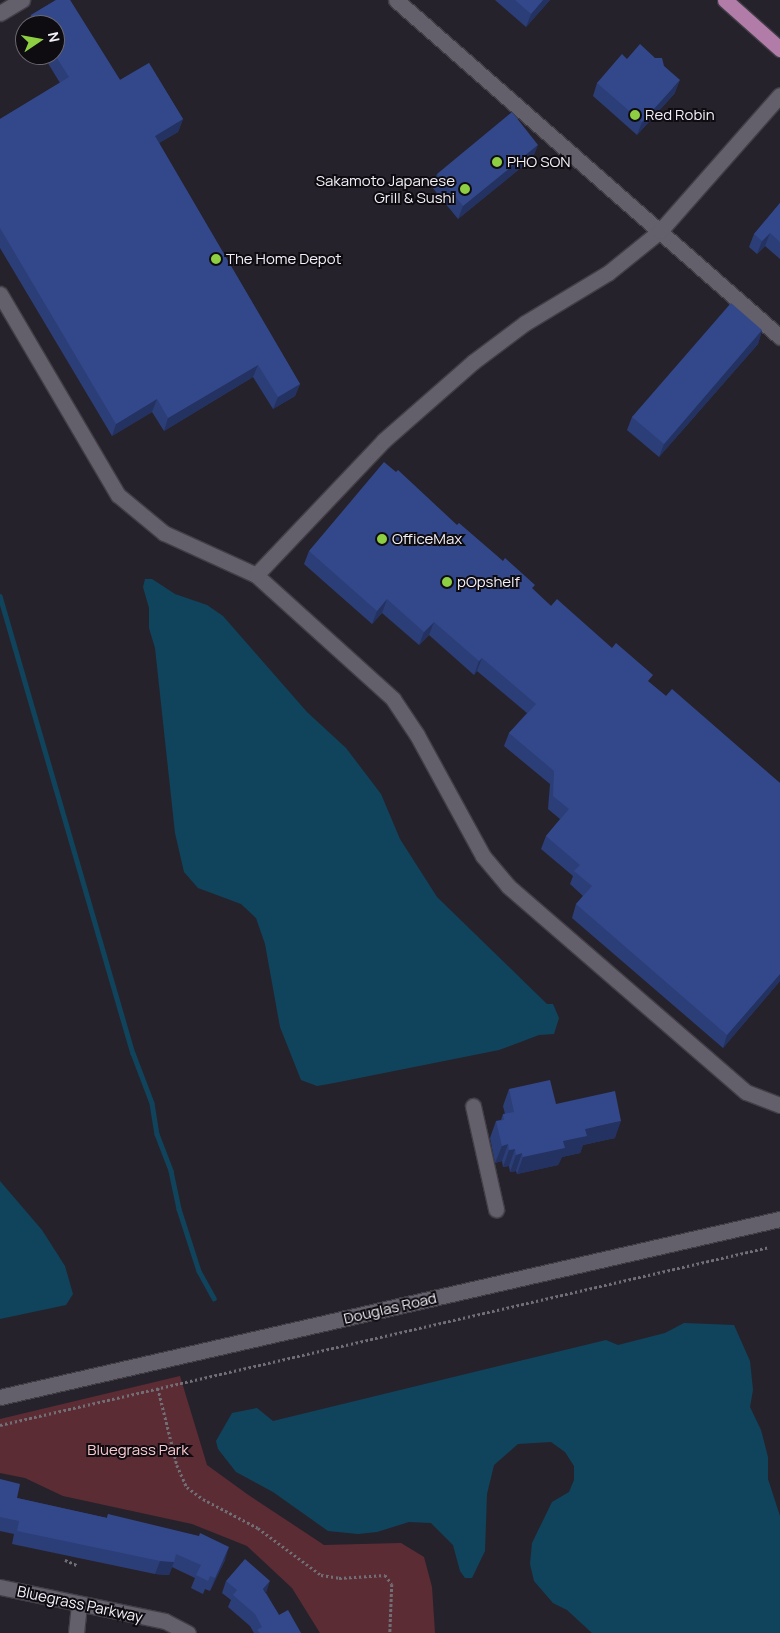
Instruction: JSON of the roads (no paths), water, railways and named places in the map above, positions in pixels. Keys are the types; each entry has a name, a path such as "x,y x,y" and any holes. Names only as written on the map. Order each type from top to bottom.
{"main road":[{"path":"725,0 780,49"}],"street":[{"path":"0,13 22,0"},
{"path":"396,0 780,337"},
{"path":"256,575 383,441 473,362 526,323 608,273 660,231 780,95"},
{"path":"0,294 118,494 164,533 256,575 393,699 421,743 479,850 508,886 746,1092 780,1105"},
{"path":"473,1106 496,1209"},
{"name":"Douglas Road","path":"0,1397 780,1220"},
{"name":"Bluegrass Parkway","path":"0,1587 165,1622 188,1633"},
{"path":"76,1633 79,1604"}],"water":[{"path":"145,579 152,579 175,594 207,605 223,616 307,712 346,748 381,794 400,839 437,897 547,1004 553,1004 559,1018 554,1034 539,1035 499,1050 334,1083 317,1086 301,1080 280,1027 265,944 256,918 241,904 198,888 184,872 175,833 155,648 149,628 149,608 143,587"},
{"path":"0,1181 42,1230 65,1266 73,1294 66,1305 0,1319"},
{"path":"684,1323 734,1325 750,1361 753,1390 750,1407 761,1430 768,1457 768,1479 780,1516 780,1633 592,1633 567,1610 553,1603 534,1581 530,1564 532,1543 552,1502 569,1492 574,1480 574,1466 565,1452 551,1442 518,1444 494,1465 487,1494 485,1551 472,1578 465,1578 460,1571 453,1545 431,1523 409,1522 377,1532 358,1534 328,1531 273,1492 236,1472 218,1449 216,1441 232,1413 257,1408 273,1421 606,1340 618,1345 665,1333"}],"waterway":[{"path":"0,596 133,1053 152,1103 157,1134 171,1171 179,1209 199,1271 214,1298"}],"place":[{"name":"Red Robin","path":"635,115"},
{"name":"PHO SON","path":"497,162"},
{"name":"Sakamoto Japanese Grill & Sushi","path":"465,189"},
{"name":"The Home Depot","path":"216,259"},
{"name":"OfficeMax","path":"382,539"},
{"name":"pOpshelf","path":"447,582"}],"park label":[{"name":"Bluegrass Park","path":"138,1450"}]}
